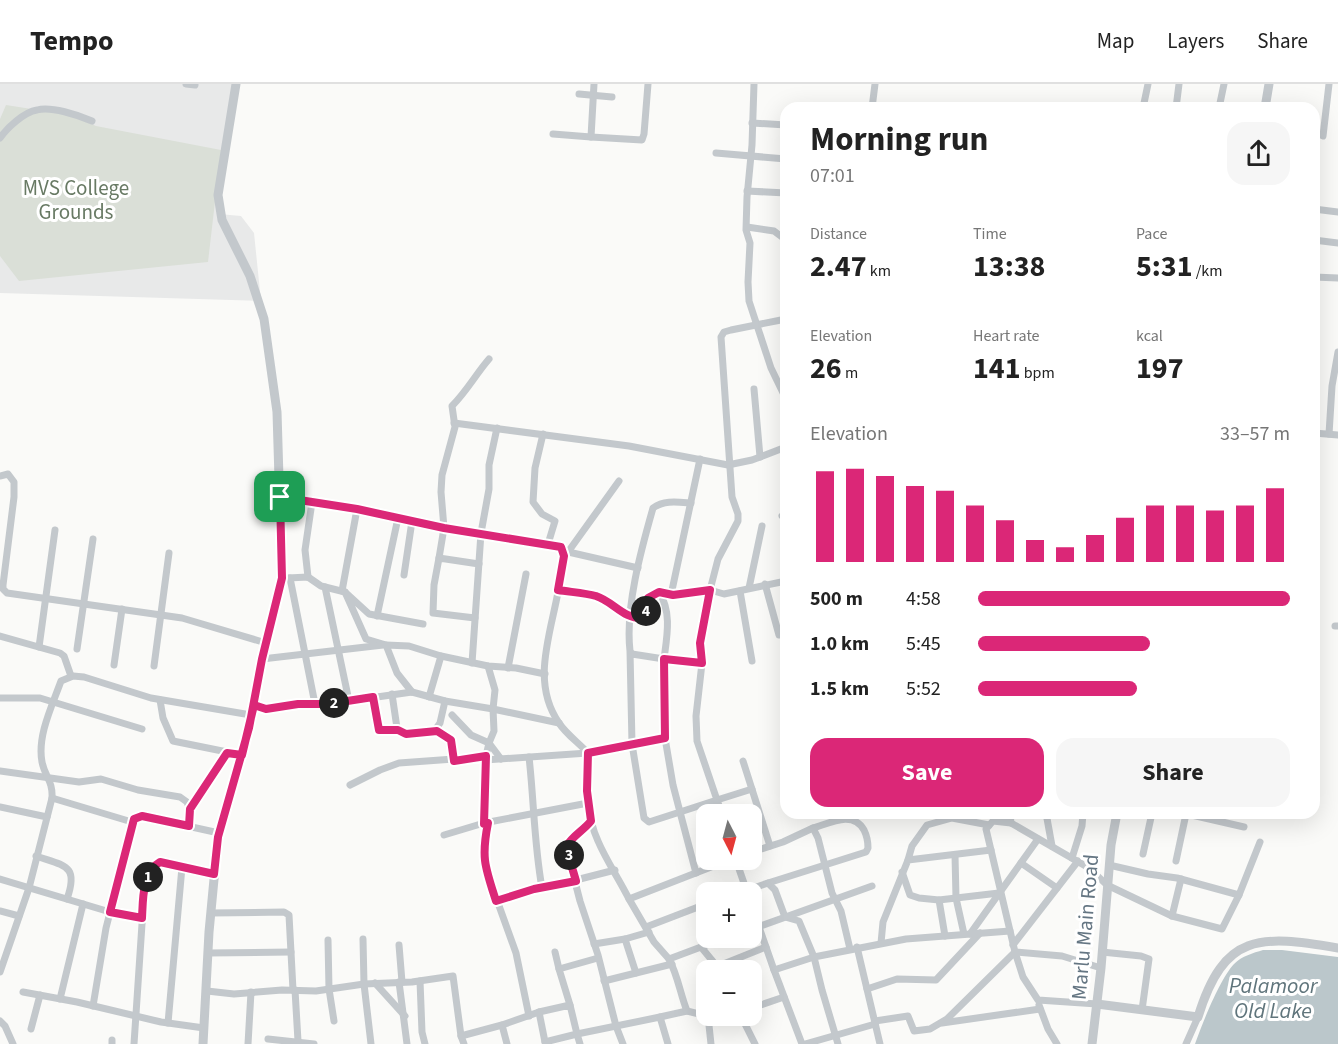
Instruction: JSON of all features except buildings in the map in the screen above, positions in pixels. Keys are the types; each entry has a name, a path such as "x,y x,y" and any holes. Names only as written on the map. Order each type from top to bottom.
{"street":[{"path":"186,84 195,85"},
{"path":"236,84 218,205 225,226 250,276 264,319 277,412 286,578 315,704"},
{"path":"591,136 594,84"},
{"path":"553,134 642,140 648,84"},
{"path":"754,84 747,191 747,227 750,243 749,301 771,368 780,381"},
{"path":"873,102 875,84"},
{"path":"1144,102 1148,84"},
{"path":"1177,102 1179,84"},
{"path":"1221,102 1224,84"},
{"path":"1266,102 1269,84"},
{"path":"1323,135 1329,84"},
{"path":"579,94 612,97"},
{"path":"0,138 9,126 37,110 73,112 92,120"},
{"path":"752,123 780,125"},
{"path":"716,153 780,158"},
{"path":"747,191 780,193"},
{"path":"1320,210 1338,212"},
{"path":"747,227 774,231 780,236"},
{"path":"1320,241 1338,243"},
{"path":"1320,277 1338,278"},
{"path":"718,804 697,741 696,716 702,663 700,643 710,590 718,559 738,521 732,497 721,337 724,332 756,323 780,320"},
{"path":"1329,434 1332,386 1338,352"},
{"path":"475,618 432,613 434,585 444,528 442,475 454,423 452,406 467,391 489,358"},
{"path":"754,388 760,457"},
{"path":"454,423 629,446 730,465 780,449"},
{"path":"471,663 481,533 489,489 489,465 497,428"},
{"path":"1320,433 1338,435"},
{"path":"543,434 535,468 533,502 542,514 555,521 548,544"},
{"path":"671,594 700,459"},
{"path":"0,476 8,474 14,482 3,589 7,593 182,618 266,643"},
{"path":"619,481 565,551 546,641 544,693 559,723 588,753 588,803 597,841 654,942 678,975 679,990 687,1011"},
{"path":"280,497 357,509 444,528 548,544 561,547 565,551 638,568"},
{"path":"308,577 305,550 312,502"},
{"path":"691,503 659,503 653,508 638,568 631,616 632,744 646,821 654,822 752,789"},
{"path":"357,509 343,592 366,639 386,645"},
{"path":"377,616 398,518"},
{"path":"404,575 412,521"},
{"path":"749,588 762,526"},
{"path":"39,647 55,530"},
{"path":"77,649 93,538"},
{"path":"154,666 169,553"},
{"path":"439,558 479,564"},
{"path":"508,668 526,574"},
{"path":"286,578 308,577 325,587 343,592 369,614 423,624"},
{"path":"203,1044 211,913 219,833 242,755 266,643 286,578"},
{"path":"558,590 596,596 620,612 643,618 648,598 659,592 671,594 710,590 724,594 780,582"},
{"path":"765,584 779,635"},
{"path":"325,587 349,701"},
{"path":"740,591 752,661"},
{"path":"659,592 666,602 668,613 664,659 665,738 673,785 696,873"},
{"path":"114,664 122,609"},
{"path":"0,636 60,652 64,656 70,676"},
{"path":"386,645 397,673 412,692"},
{"path":"262,659 386,645 409,646 471,663 545,674"},
{"path":"630,651 632,654 702,663"},
{"path":"429,697 441,656"},
{"path":"488,666 495,690 494,730 485,758 484,864 516,953 529,1016"},
{"path":"0,972 29,888 52,798 53,789 43,766 42,741 61,681 70,676 106,683 160,700 251,716"},
{"path":"254,705 266,709 412,692 445,701 559,723"},
{"path":"392,694 398,730"},
{"path":"373,697 379,730 398,730 406,734 437,731 451,740 454,759"},
{"path":"0,698 40,698 142,729"},
{"path":"160,700 163,718 174,741 242,755"},
{"path":"437,731 435,730 440,723 445,701"},
{"path":"452,715 471,735 489,743 501,759"},
{"path":"350,785 388,766 420,761 501,759 588,753 665,738"},
{"path":"190,809 227,753"},
{"path":"529,757 535,814 536,854 542,888"},
{"path":"743,761 770,846"},
{"path":"0,771 79,782 95,779 110,780 138,790 180,797 187,802 190,809 189,826"},
{"path":"52,798 132,822"},
{"path":"444,835 486,823 588,803"},
{"path":"0,807 47,817"},
{"path":"93,1006 110,912 132,822 137,816 142,816 219,833"},
{"path":"762,849 813,828 844,819"},
{"path":"762,885 866,852 867,836 861,824 853,819"},
{"path":"881,943 883,922 912,846 927,825 948,819"},
{"path":"957,819 989,825"},
{"path":"1011,819 1011,823"},
{"path":"1047,819 1052,846"},
{"path":"762,942 803,1044 836,1036 875,1022 908,1016 914,1031 930,1029 947,1019 1014,948 1075,860 1083,819"},
{"name":"Marlu Main Road","path":"1092,1044 1109,865 1116,819"},
{"path":"1143,854 1151,819"},
{"path":"1176,861 1183,819"},
{"path":"1210,819 1244,827"},
{"path":"591,821 581,832 571,838 566,847 623,1044"},
{"path":"1057,1044 1038,1000 1023,976 1014,948 986,829 993,821 1011,823 1089,868 1107,885 1172,916 1222,929 1239,895 1260,842"},
{"path":"813,828 818,838 835,900 841,911 867,989 880,1044"},
{"path":"967,934 1038,839"},
{"path":"908,860 991,850"},
{"path":"955,855 956,898 967,934"},
{"path":"36,856 62,865 71,872 73,880 67,899"},
{"path":"134,1044 142,918 147,879 152,868 160,862 214,874"},
{"path":"1021,862 1057,888"},
{"path":"1109,865 1181,879 1239,895"},
{"path":"168,1023 183,867"},
{"path":"496,901 615,870"},
{"path":"629,899 704,870"},
{"path":"902,872 910,895 919,898 939,900 1000,892"},
{"path":"0,879 110,912 142,918"},
{"path":"1172,916 1181,879"},
{"path":"768,883 775,890 785,917"},
{"path":"762,925 872,886"},
{"path":"939,900 945,936"},
{"path":"60,999 83,904"},
{"path":"594,944 625,939 696,908"},
{"path":"0,911 19,916"},
{"path":"211,913 284,912 289,915 298,1041"},
{"path":"785,917 799,921 814,957 838,1044"},
{"path":"774,970 814,957 881,943 1010,931"},
{"path":"867,989 897,979 936,980 980,933"},
{"path":"363,939 364,984 371,1044"},
{"path":"625,939 636,973"},
{"path":"328,940 329,989 334,1021"},
{"path":"1186,1044 1208,988 1219,969 1230,956 1244,947 1257,942 1282,940 1338,948"},
{"path":"399,945 407,1044"},
{"path":"737,960 765,947"},
{"path":"604,981 670,962 699,948"},
{"path":"702,948 711,960"},
{"path":"1014,948 1062,956 1101,968"},
{"path":"208,953 291,952"},
{"path":"555,952 580,1044"},
{"path":"1102,952 1142,956 1149,959 1142,1010"},
{"path":"559,969 598,958"},
{"path":"207,991 234,994 329,989 453,976 464,1044"},
{"path":"420,981 422,1032 425,1044"},
{"path":"375,983 405,1016"},
{"path":"23,992 168,1023 204,1028"},
{"path":"248,1044 250,992"},
{"path":"31,1029 40,995"},
{"path":"762,1005 784,997"},
{"path":"1038,1000 1097,1004 1198,1017"},
{"path":"461,1036 570,1005"},
{"path":"939,1024 1040,1009"},
{"path":"539,1012 546,1043 577,1034 687,1011 696,1013"},
{"path":"660,1017 668,1044"},
{"path":"0,1021 5,1026 12,1044"},
{"path":"502,1025 507,1044"},
{"path":"709,1026 711,1044"},
{"path":"746,1026 755,1044"},
{"path":"268,1039 314,1044"}],"shaded area":[{"name":"MVS College Grounds","path":"0,84 234,84 219,214 241,216 254,233 261,301 0,293"}],"green space":[{"name":"MVS College Grounds","path":"6,105 70,115 96,126 221,150 208,262 19,281 0,256 0,119"}],"water":[{"name":"Palamoor Old Lake","path":"1263,950 1338,957 1338,1044 1195,1044 1212,1002 1234,964 1248,955"}],"route":[{"path":"280,497 282,578 262,659 254,705 249,728 234,782 218,837 214,874 160,862 152,868 147,879 142,918 110,912 134,819 142,816 189,826 190,809 227,753 242,755 249,728 251,716 254,705 266,709 298,704 328,704 373,697 379,730 398,730 406,734 437,731 451,740 454,761 486,756 484,824 488,823 483,845 484,864 496,901 534,889 576,881 566,847 571,838 581,832 591,821 587,791 588,753 665,738 664,659 702,663 700,643 710,590 673,595 659,592 648,598 643,618 636,618 620,612 596,596 558,590 564,556 561,547 280,497"}]}
